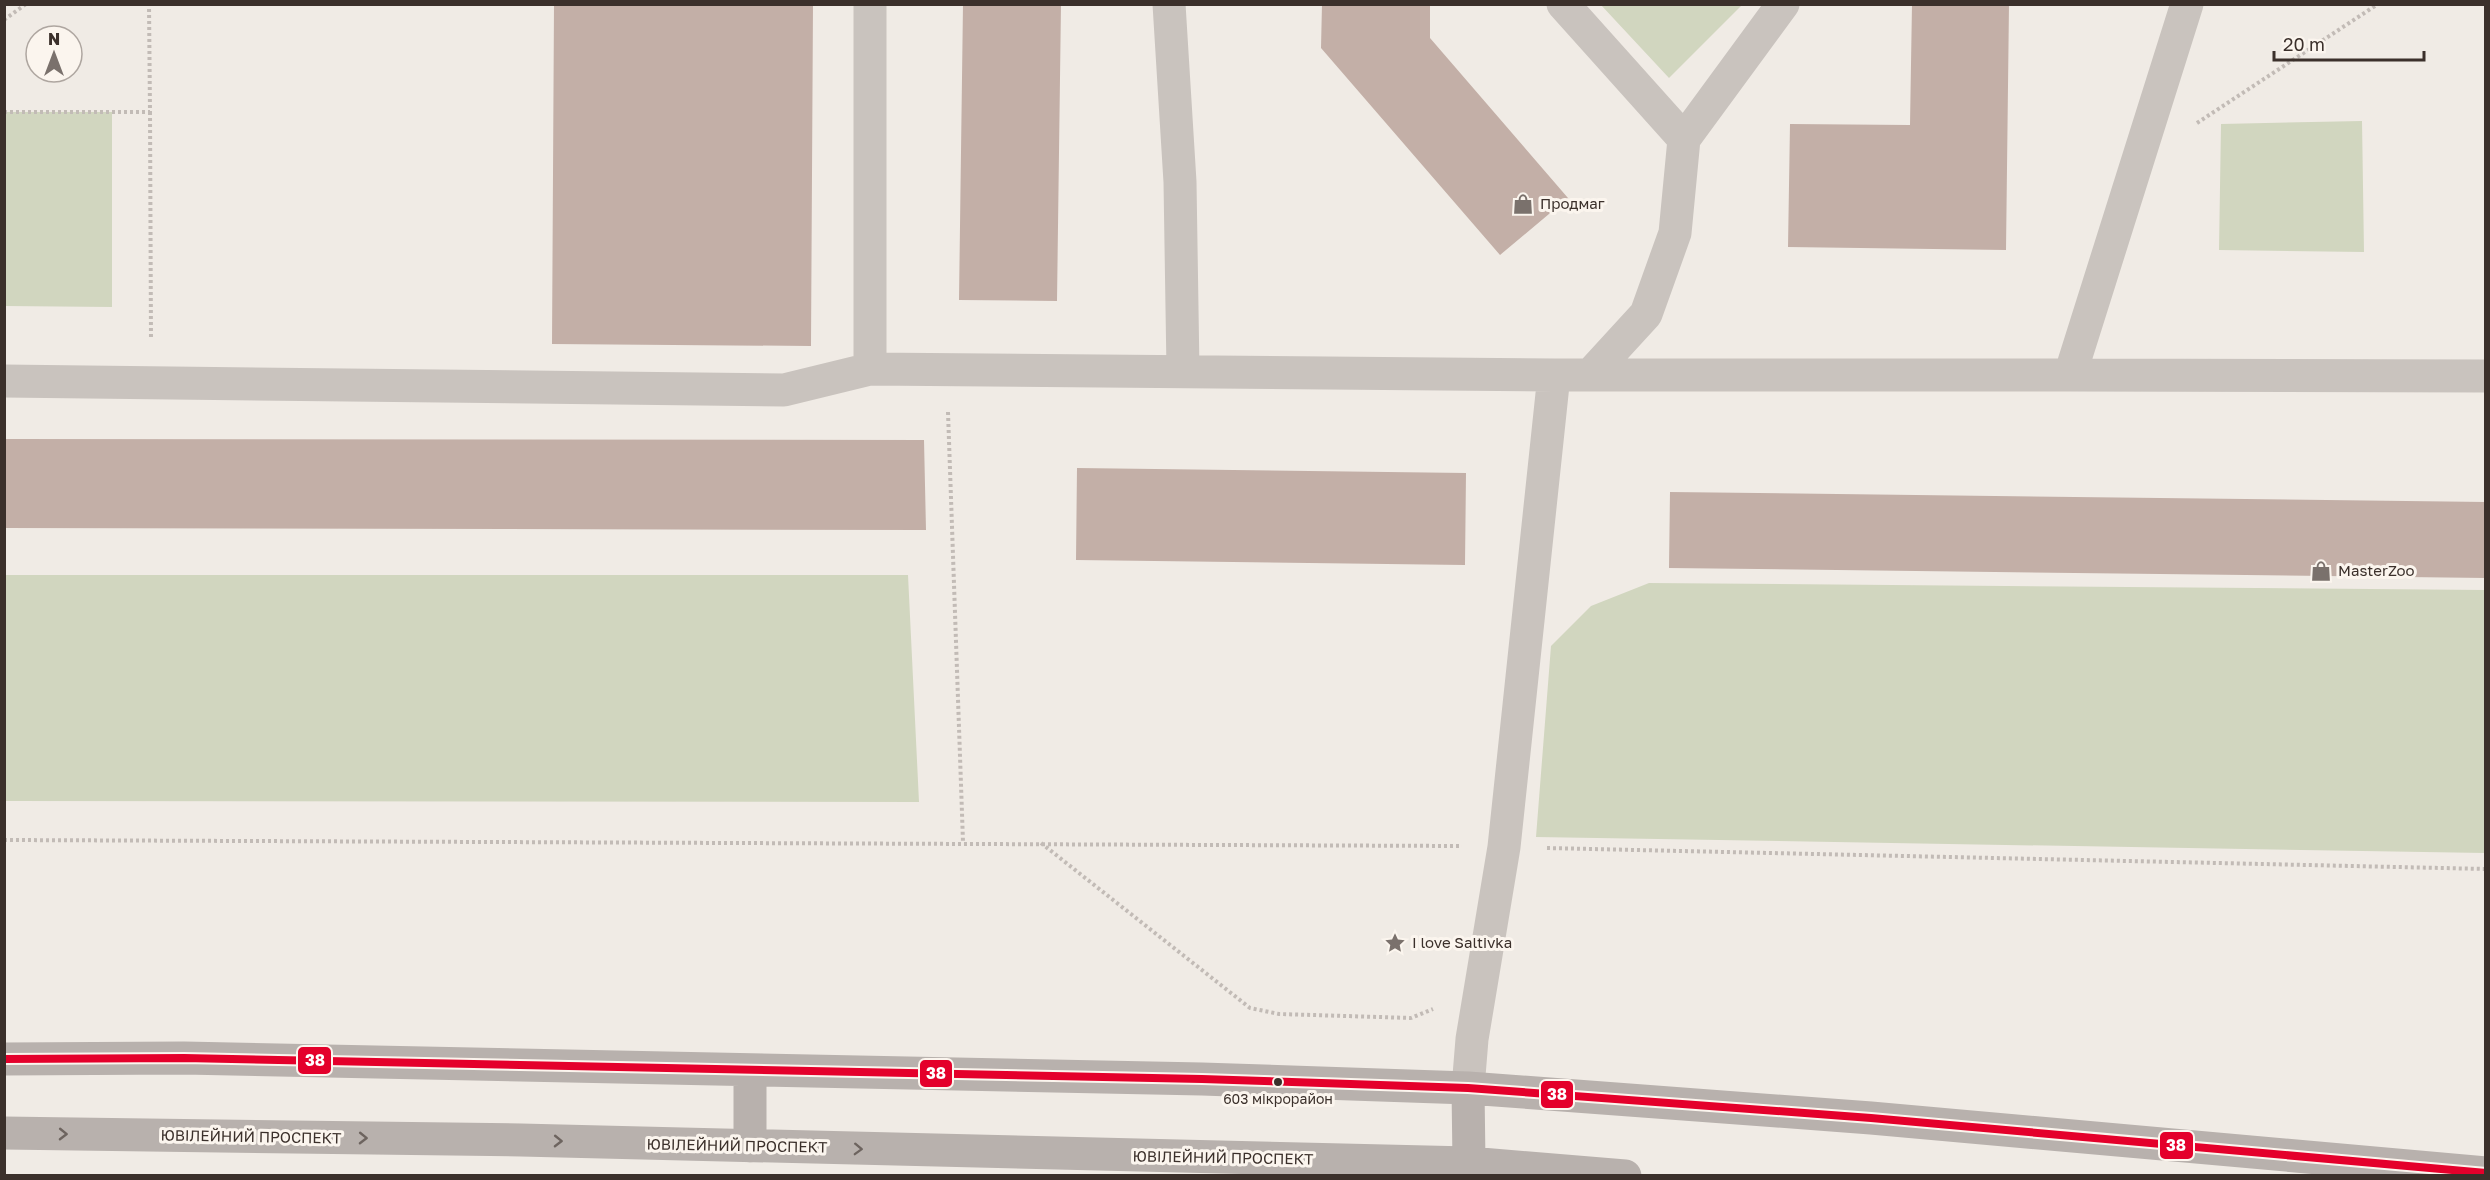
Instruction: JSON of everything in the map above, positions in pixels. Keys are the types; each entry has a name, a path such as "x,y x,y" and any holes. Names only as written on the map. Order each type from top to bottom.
{"main road":[{"path":"4,1059 184,1058 1191,1079 1468,1088 1871,1118 2486,1173"},
{"path":"750,1071 750,1146"},
{"path":"1468,1088 1469,1163"},
{"name":"ЮВІЛЕЙНИЙ ПРОСПЕКТ","path":"4,1133 750,1146 1095,1165 1469,1163 1626,1176"}],"lane":[{"path":"870,4 870,369"},
{"path":"1169,4 1180,182 1183,371"},
{"path":"1563,4 1684,139"},
{"path":"1591,374 1646,314 1675,233 1684,139 1783,4"},
{"path":"2070,375 2187,4"},
{"path":"4,381 784,390 870,369 1554,375 2486,376"},
{"path":"1468,1088 1472,1039 1504,848 1554,375"}],"path":[{"path":"4,20 26,4"},
{"path":"149,4 151,383"},
{"path":"2140,158 2378,4"},
{"path":"4,112 150,112"},
{"path":"960,412 948,412 963,842"},
{"path":"4,840 963,842 1504,848 2486,870"},
{"path":"1041,843 1250,1008 1279,1014 1411,1018 1434,1008 1441,1001"}],"green space":[{"path":"1601,5 1742,5 1669,78"},
{"path":"5,112 112,112 112,307 5,306"},
{"path":"2362,121 2364,252 2219,250 2221,124"},
{"path":"5,575 908,575 919,802 5,801"},
{"path":"1649,583 2485,590 2485,853 1536,837 1551,646 1591,606"}],"building":[{"path":"554,4 813,4 811,346 552,344"},
{"path":"963,4 1061,4 1057,301 959,300"},
{"path":"1322,4 1430,4 1430,38 1568,198 1500,255 1321,48"},
{"path":"1912,4 2009,4 2006,250 1788,247 1790,124 1910,125"},
{"path":"4,439 924,440 926,530 4,528"},
{"path":"1077,468 1466,473 1465,565 1076,560"},
{"path":"1670,492 2486,502 2486,578 1669,568"}],"transit line":[{"name":"38","path":"4,1059 184,1058 1202,1079 1468,1088 1871,1118 2486,1173"}],"place":[{"name":"Продмаг","path":"1523,204"},
{"name":"MasterZoo","path":"2321,571"},
{"name":"I love Saltivka","path":"1395,943"},
{"name":"603 мікрорайон","path":"1278,1082"}]}
